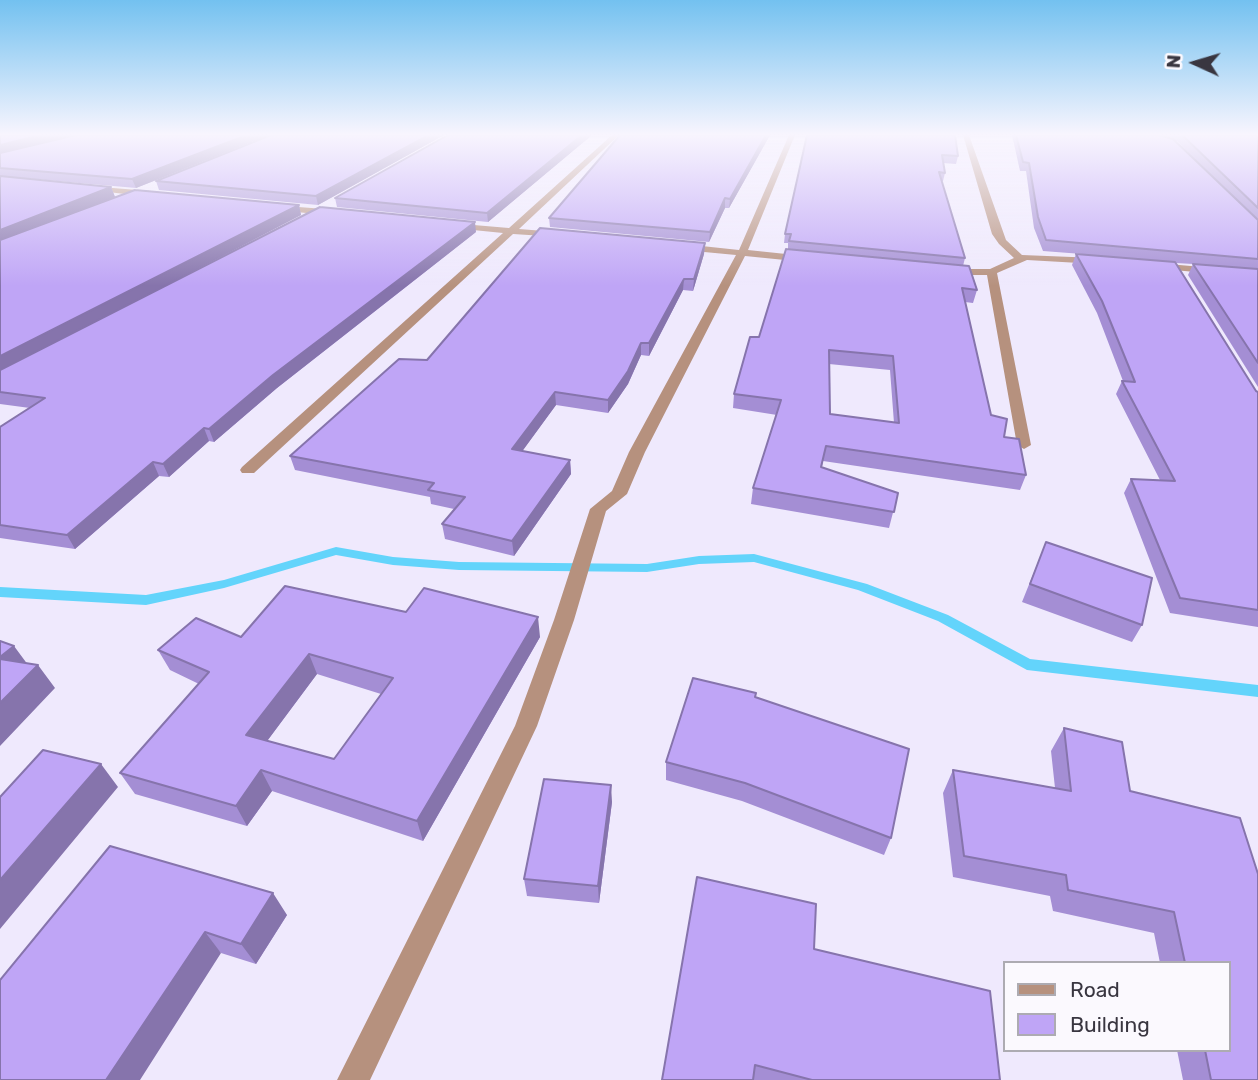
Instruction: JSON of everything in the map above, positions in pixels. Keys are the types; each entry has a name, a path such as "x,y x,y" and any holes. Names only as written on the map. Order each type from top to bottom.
{"street":[{"path":"112,203 155,185"},
{"path":"248,470 560,185"},
{"path":"353,1080 526,726 564,620 598,509 619,495 637,452 742,253 771,185"},
{"path":"982,185 997,234 1020,258"},
{"path":"82,188 163,196"},
{"path":"295,224 332,204"},
{"path":"268,206 348,214"},
{"path":"443,224 565,236"},
{"path":"674,246 811,259"},
{"path":"934,270 992,272 1020,258 1037,256 1107,262"},
{"path":"1149,265 1258,275"},
{"path":"1176,268 1183,280"},
{"path":"992,272 1024,445"}],"building":[{"path":"0,185 111,187 0,230"},
{"path":"203,185 336,185 316,196"},
{"path":"358,185 521,185 487,213 335,198"},
{"path":"577,185 738,185 730,199 725,198 710,232 549,218"},
{"path":"796,185 943,185 965,258 789,241 791,234 785,234"},
{"path":"1033,185 1222,185 1258,220 1258,259 1046,240 1038,217"},
{"path":"1234,185 1258,185 1258,208"},
{"path":"135,190 299,205 0,356 0,240"},
{"path":"320,207 475,222 273,375 209,429 204,428 163,464 153,462 67,535 0,525 0,427 45,398 0,392 0,370"},
{"path":"540,228 705,243 694,279 684,279 649,343 641,343 628,371 608,400 555,392 512,449 570,460 512,541 442,524 465,497 428,490 434,483 290,456 399,359 427,360"},
{"path":"786,249 969,266 977,290 962,288 991,415 1007,419 1004,437 1019,439 1026,475 826,446 821,467 898,493 894,512 753,488 781,400 734,394 750,337 759,337","holes":["829,350 893,356 899,423 830,414"]},
{"path":"1076,254 1175,262 1258,392 1258,610 1180,598 1131,479 1175,481 1122,381 1135,382 1102,301"},
{"path":"1193,264 1258,269 1258,363"},
{"path":"1046,542 1152,578 1142,625 1030,584"},
{"path":"285,586 406,612 424,588 538,617 417,821 261,770 236,806 120,773 209,672 158,650 196,618 241,637","holes":["309,654 393,678 334,759 246,735"]},
{"path":"0,641 14,646 0,657"},
{"path":"0,659 38,665 0,703"},
{"path":"693,678 756,693 755,697 909,749 891,838 745,783 666,762"},
{"path":"1064,728 1122,742 1130,791 1240,818 1258,874 1258,1080 1211,1080 1205,1052 1230,1052 1230,961 1185,961 1174,912 1068,890 1066,875 964,856 953,770 1071,791"},
{"path":"43,750 101,764 0,880 0,797"},
{"path":"544,779 611,785 598,886 524,879"},
{"path":"110,846 273,893 241,944 205,932 106,1080 0,1080 0,980"},
{"path":"697,877 816,904 814,949 990,991 1000,1080 812,1080 755,1065 753,1080 662,1080"}],"waterway":[{"path":"0,592 146,600 224,584 336,551 393,561 459,566 647,568 699,560 754,558 862,587 943,618 1027,664 1258,691"}]}
